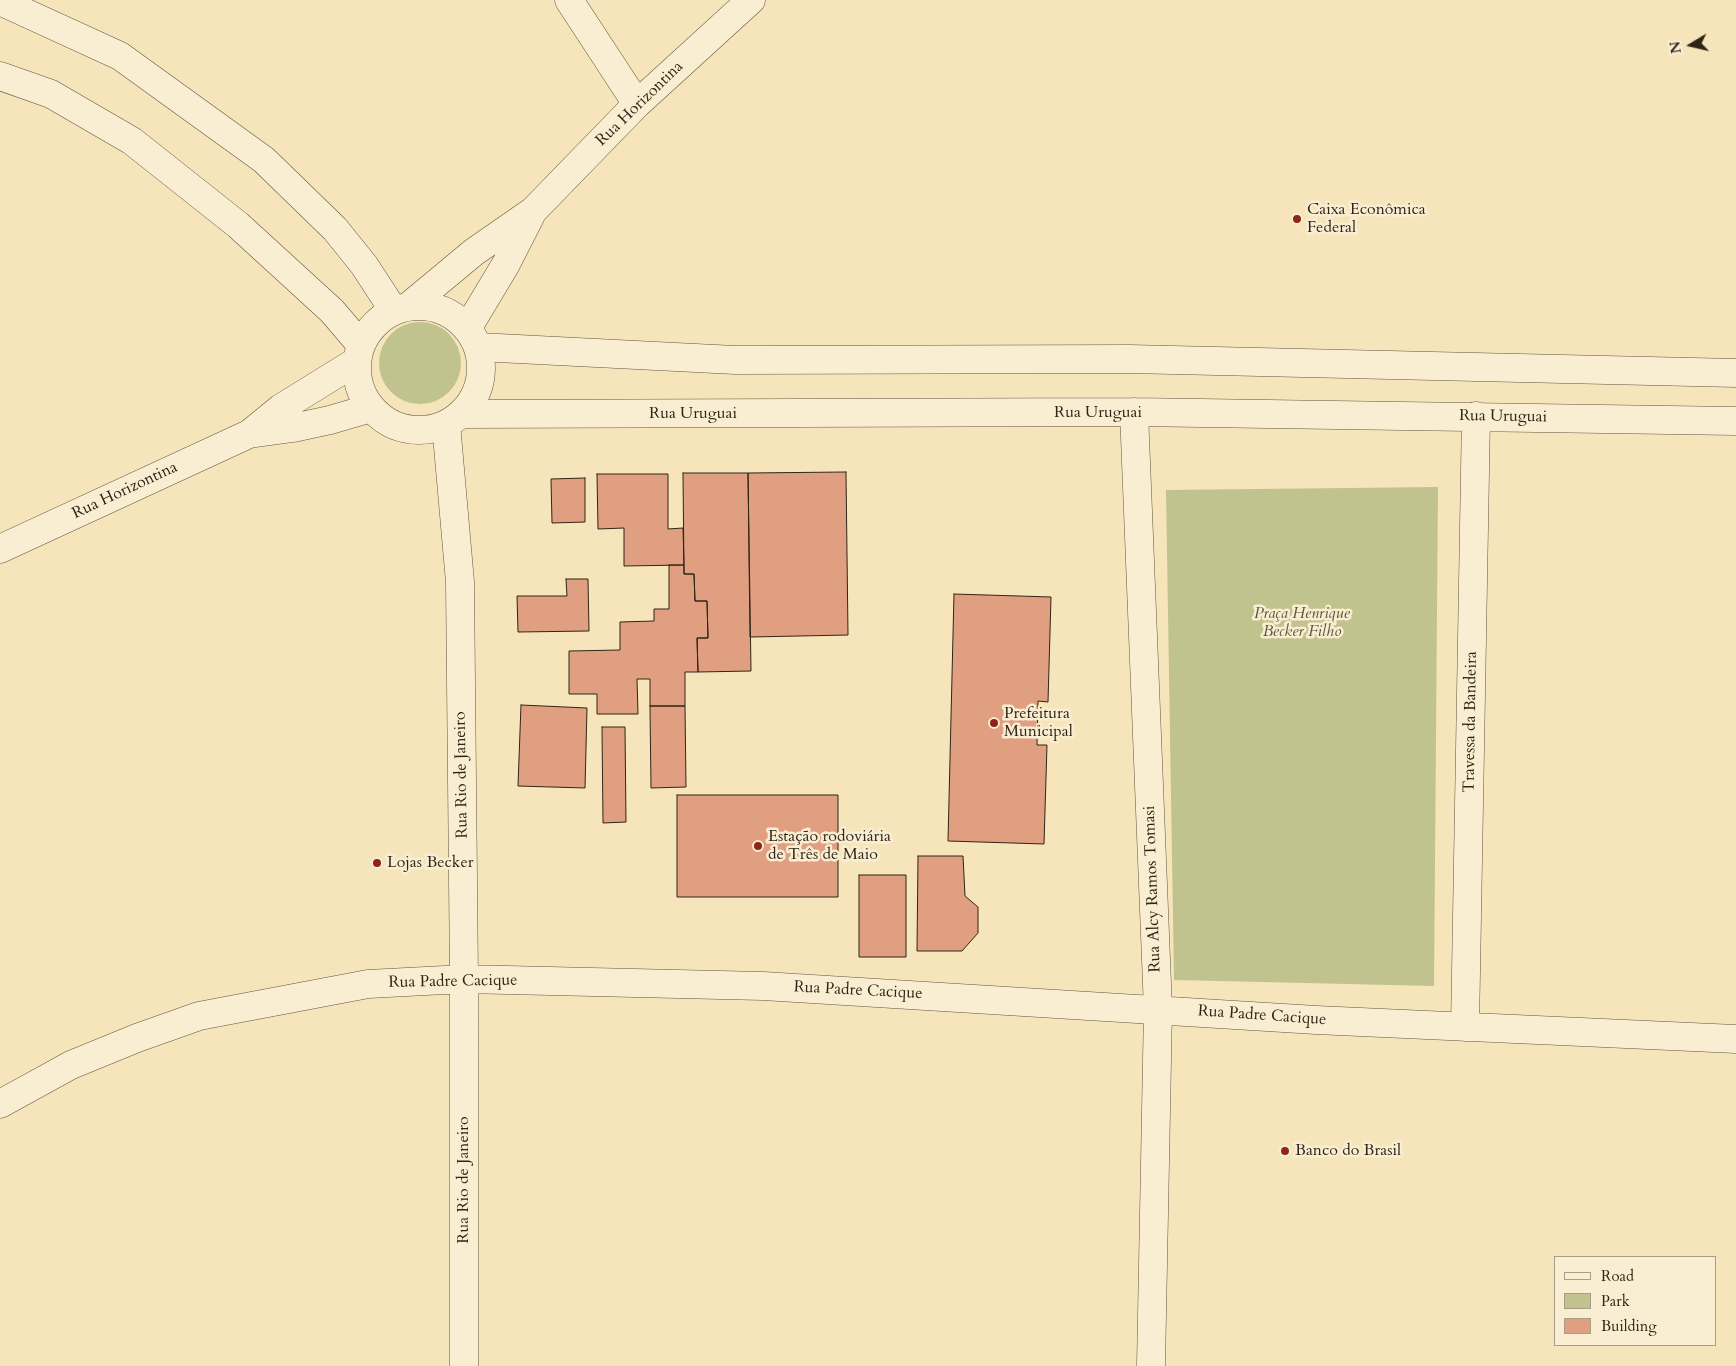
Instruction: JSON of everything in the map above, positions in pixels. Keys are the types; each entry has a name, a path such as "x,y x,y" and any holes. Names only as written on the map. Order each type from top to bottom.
{"street":[{"path":"569,0 637,104"},
{"name":"Rua Horizontina","path":"402,308 474,252 533,211 637,104 751,0"},
{"path":"0,1 120,56 264,160 335,229 402,308"},
{"path":"0,76 51,94 132,140 238,225 332,310 359,353"},
{"name":"Rua Horizontina","path":"472,338 533,211"},
{"path":"431,307 451,315 472,338 481,363 478,385 472,401 453,419 429,430 413,430 397,426 382,419 371,408 358,378 359,353 369,331 380,319 402,308 431,307"},
{"path":"472,338 735,360 1129,359 1736,373"},
{"name":"Rua Horizontina","path":"0,549 249,434 281,408 359,353"},
{"name":"Rua Horizontina","path":"249,434 293,428 371,408"},
{"name":"Rua Uruguai","path":"453,419 1134,412 1736,421"},
{"name":"Rua Alcy Ramos Tomasi","path":"1134,412 1158,1009 1151,1366"},
{"name":"Travessa da Bandeira","path":"1465,1027 1476,416"},
{"name":"Rua Rio de Janeiro","path":"453,419 460,582 464,979 464,1366"},
{"name":"Rua Padre Cacique","path":"0,1104 72,1065 137,1038 199,1016 368,984 464,979 763,986 1465,1027 1736,1038"}],"green space":[{"path":"420,322 436,325 449,334 458,347 461,363 458,379 449,392 436,401 420,404 404,401 391,392 382,379 379,363 382,347 391,334 404,325"},
{"name":"Praça Henrique Becker Filho","path":"1438,487 1434,986 1174,980 1166,490"}],"building":[{"path":"846,472 848,635 750,637 748,473"},
{"path":"683,473 748,473 751,671 698,672 697,638 708,638 707,601 695,601 694,574 684,574"},
{"path":"597,474 668,474 668,529 683,528 684,565 624,566 624,528 598,529"},
{"path":"585,478 585,522 552,523 551,479"},
{"path":"669,565 684,565 684,574 694,574 695,601 707,601 708,638 697,638 698,672 685,672 685,706 650,706 650,679 637,679 638,714 597,714 597,694 569,694 569,651 620,650 620,622 654,621 654,609 669,609"},
{"path":"566,579 588,579 589,631 518,632 517,596 567,596"},
{"name":"Prefeitura Municipal","path":"954,594 1051,597 1048,702 1038,701 1037,745 1047,745 1044,844 948,841"},
{"path":"521,705 587,708 585,788 518,786"},
{"path":"650,706 685,706 686,787 651,788"},
{"path":"602,727 625,727 626,822 603,823"},
{"name":"Estação rodoviária de Três de Maio","path":"677,795 838,795 838,897 677,897"},
{"path":"918,856 963,856 965,896 978,907 978,933 962,951 917,951"},
{"path":"859,875 906,875 906,957 859,957"}],"place":[{"name":"Caixa Econômica Federal","path":"1297,219"},
{"name":"Prefeitura Municipal","path":"994,723"},
{"name":"Estação rodoviária de Três de Maio","path":"758,846"},
{"name":"Lojas Becker","path":"377,863"},
{"name":"Banco do Brasil","path":"1285,1151"}]}
